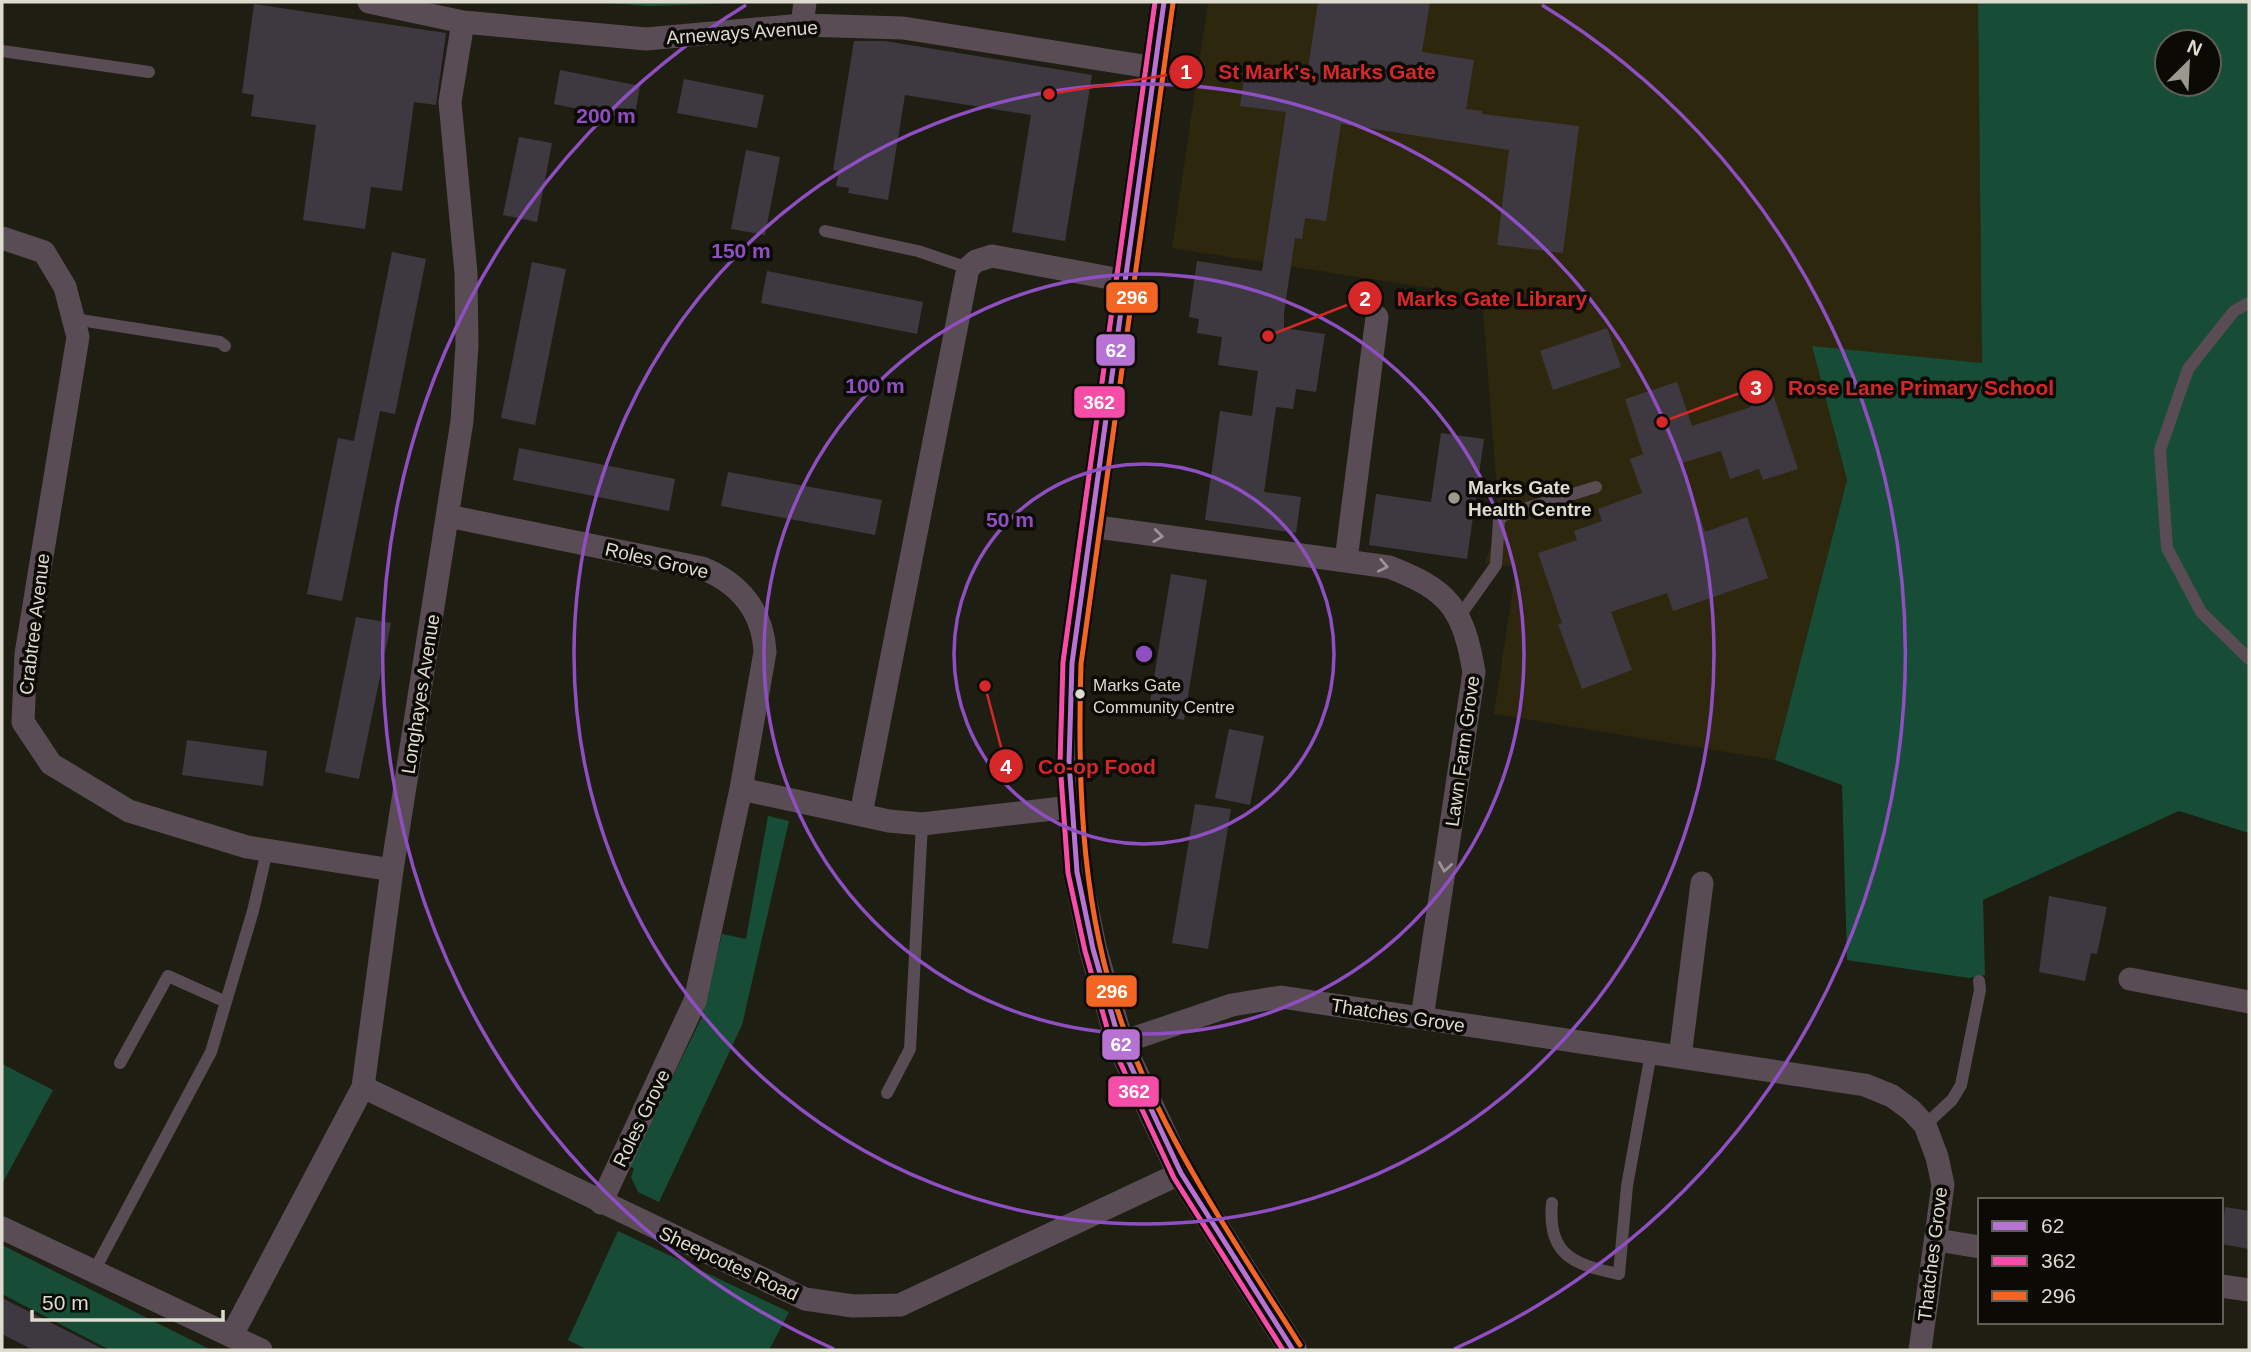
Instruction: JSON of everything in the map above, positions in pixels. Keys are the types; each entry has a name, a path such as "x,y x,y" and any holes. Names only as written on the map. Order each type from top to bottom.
{"street":[{"name":"Arneways Avenue","path":"369,2 463,22 646,39 802,25 903,28 1156,68"},
{"path":"802,25 805,2"},
{"path":"1164,2 1072,663 1071,807 1077,872 1084,910 1120,1043 1181,1172 1293,1350"},
{"name":"Longhayes Avenue","path":"232,1335 363,1087 392,870 462,421 467,345 466,273 450,102 463,22"},
{"name":"Crabtree Avenue","path":"2,238 44,252 65,287 78,337 26,654 23,722 51,764 129,811 267,851 392,870"},
{"path":"861,814 968,268 976,261 992,256 1126,281"},
{"path":"1346,560 1377,317"},
{"name":"Roles Grove","path":"448,516 686,564 719,575 736,587 760,620 765,652 741,789 695,1001 601,1203"},
{"name":"Lawn Farm Grove","path":"1090,526 1389,567 1427,581 1455,607 1468,638 1474,672 1423,1018"},
{"path":"741,789 922,824 1071,807"},
{"path":"1681,1057 1702,883"},
{"path":"2130,979 2249,1002"},
{"name":"Thatches Grove","path":"1120,1043 1232,1005 1282,997 1865,1085 1892,1097 1911,1110 1925,1125 1937,1157 1943,1185 1920,1350"},
{"name":"Sheepcotes Road","path":"363,1087 805,1299 853,1306 900,1305 1181,1172"},
{"path":"2,1228 261,1350"},
{"path":"1937,1240 1978,1247"},
{"path":"2223,1286 2249,1290"}],"lane":[{"path":"2,51 149,72"},
{"path":"825,231 918,251 968,268"},
{"path":"2249,303 2234,312 2188,369 2160,450 2167,548 2201,612 2249,659"},
{"path":"74,319 220,342 225,346"},
{"path":"1459,617 1496,565 1499,520 1504,515 1596,487"},
{"path":"887,1093 910,1049 922,824"},
{"path":"94,1271 211,1052 267,851"},
{"path":"120,1063 167,976 226,1002"},
{"path":"1925,1125 1952,1100 1961,1085 1980,990 1979,981"},
{"path":"1552,1203 1550,1224 1554,1239 1569,1258 1586,1267 1619,1274 1627,1186 1651,1053"}],"shaded area":[{"path":"1208,2 1978,2 1982,363 1812,347 1847,480 1775,760 1494,714 1516,567 1485,563 1499,520 1482,296 1172,248"}],"green space":[{"path":"592,2 769,2 649,6"},
{"path":"1978,2 2249,2 2249,833 2179,811 1983,900 1985,975 1969,978 1847,960 1842,785 1775,760 1847,480 1812,346 1982,363"},
{"path":"768,816 789,821 742,1025 659,1202 638,1192 631,1177 634,1169 629,1166 702,1017 722,934 746,939"},
{"path":"2,1064 53,1090 2,1184"},
{"path":"618,1231 789,1312 769,1350 588,1350 568,1340"},
{"path":"2,1245 212,1350 110,1350 2,1294"}],"building":[{"path":"1318,2 1430,2 1422,52 1474,60 1466,109 1482,111 1482,114 1579,126 1563,253 1497,245 1509,150 1341,124 1326,221 1305,218 1302,239 1295,238 1284,313 1284,328 1325,334 1316,392 1296,389 1293,409 1276,407 1264,492 1301,497 1296,533 1205,520 1220,411 1252,416 1258,371 1218,365 1222,337 1197,333 1199,319 1189,317 1197,261 1262,271 1286,112 1240,106 1245,72 1306,82"},
{"path":"254,4 446,33 436,105 414,102 402,191 371,187 365,229 303,220 316,125 251,116 254,95 242,93"},
{"path":"854,41 885,41 1092,75 1065,241 1012,232 1031,115 905,95 888,200 848,193 849,188 836,186 839,171 833,170"},
{"path":"560,70 640,86 634,120 554,104"},
{"path":"684,79 764,95 757,128 677,113"},
{"path":"519,137 552,143 537,222 503,215"},
{"path":"746,150 780,157 765,235 731,229"},
{"path":"392,252 426,259 395,414 380,411 342,601 307,594 338,438 354,441"},
{"path":"532,262 566,269 535,425 501,418"},
{"path":"767,271 923,302 917,334 761,303"},
{"path":"1607,328 1621,367 1553,390 1540,351"},
{"path":"1677,382 1692,426 1751,407 1749,402 1773,394 1798,469 1763,480 1759,469 1730,479 1721,451 1682,463 1705,532 1747,517 1768,578 1673,611 1667,593 1611,612 1632,670 1582,689 1558,624 1562,623 1538,553 1577,540 1574,531 1602,521 1598,509 1642,493 1630,459 1643,454 1625,399"},
{"name":"Marks Gate Health Centre","path":"1441,433 1484,439 1467,559 1369,545 1376,494 1431,502"},
{"path":"519,448 675,479 669,511 513,480"},
{"path":"728,472 882,500 875,535 721,506"},
{"path":"1171,574 1207,580 1184,720 1148,714"},
{"path":"356,617 391,623 359,779 325,772"},
{"path":"1229,729 1264,736 1250,805 1215,798"},
{"path":"187,740 267,751 263,786 182,775"},
{"path":"1195,804 1231,809 1208,949 1172,943"},
{"path":"2049,896 2107,907 2097,954 2091,953 2085,981 2039,972"},
{"path":"2225,1207 2249,1211 2249,1249 2223,1244"},
{"path":"2,1298 105,1350 33,1350 2,1334"}],"transit line":[{"name":"362","path":"1155,2 1063,662 1060,763 1068,873 1085,951 1112,1045 1174,1178 1283,1350"},
{"name":"62","path":"1164,2 1072,663 1069,762 1077,872 1093,949 1120,1043 1181,1173 1293,1350"},
{"name":"296","path":"1173,3 1081,664 1080,759 1086,855 1092,902 1113,995 1145,1081 1207,1197 1300,1345"}],"place":[{"name":"St Mark's, Marks Gate","path":"1049,94"},
{"name":"Marks Gate Library","path":"1268,336"},
{"name":"Rose Lane Primary School","path":"1662,422"},
{"name":"Marks Gate Health Centre","path":"1454,498"},
{"name":"Co-op Food","path":"985,686"},
{"name":"Marks Gate Community Centre","path":"1080,694"}]}
